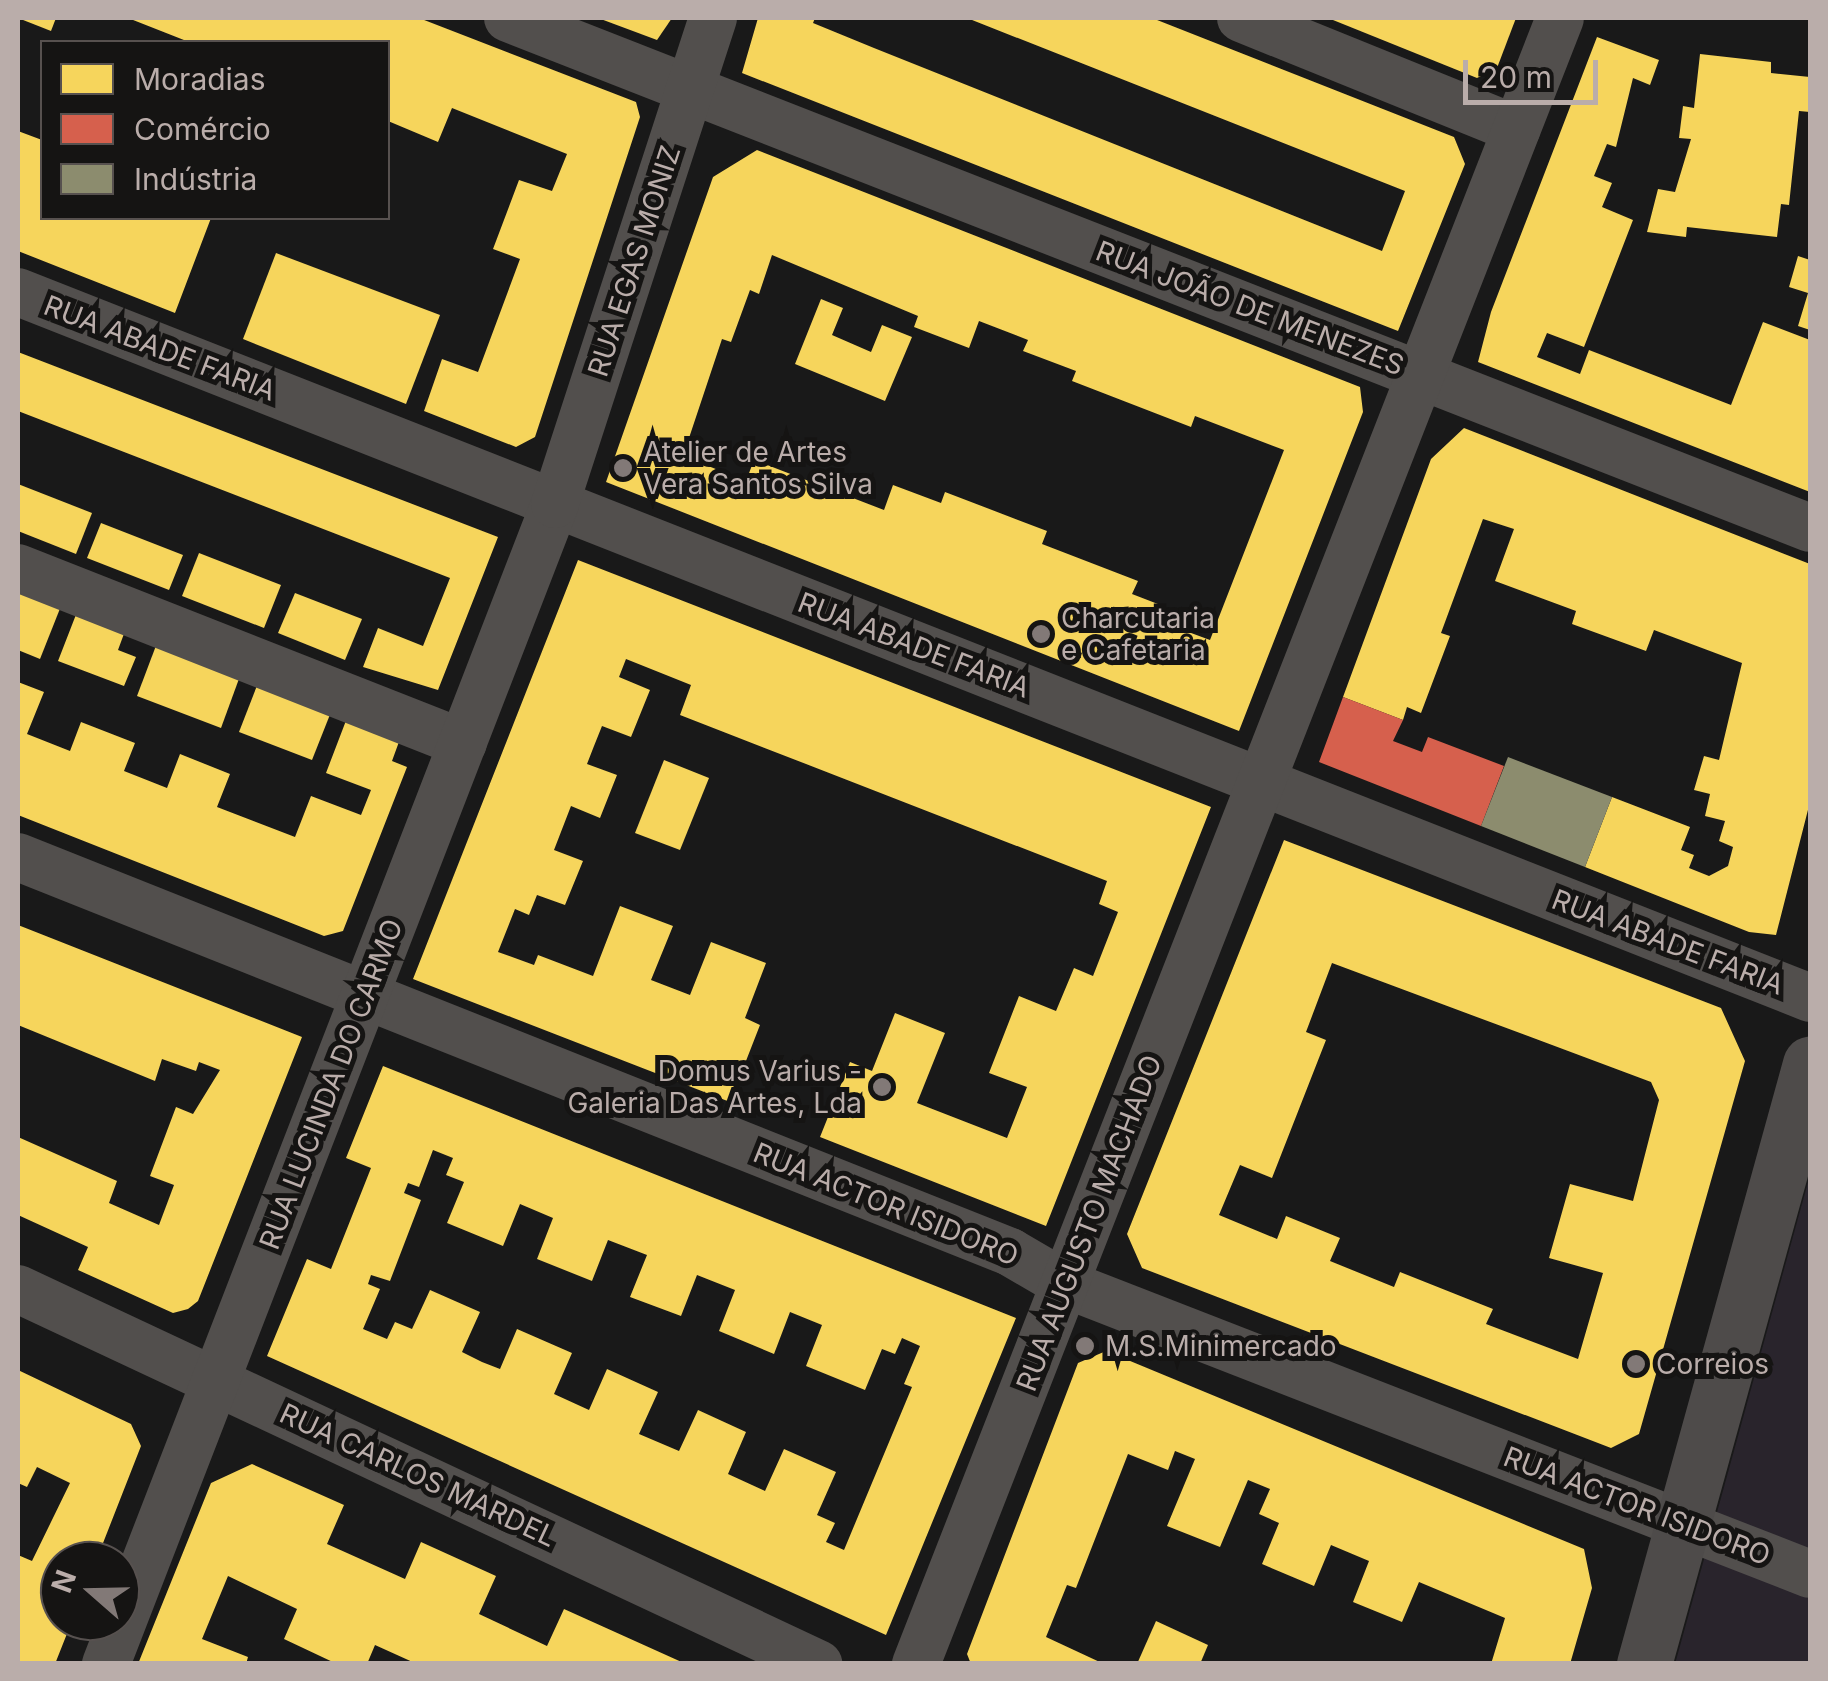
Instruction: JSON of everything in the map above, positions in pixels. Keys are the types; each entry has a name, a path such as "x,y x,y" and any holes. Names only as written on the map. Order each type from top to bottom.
{"main road":[{"path":"1644,1664 1810,1064"}],"street":[{"name":"RUA JOÃO DE MENEZES","path":"508,18 1810,528"},
{"name":"RUA EGAS MONIZ","path":"555,504 713,18"},
{"path":"1240,18 1516,129"},
{"name":"RUA AUGUSTO MACHADO","path":"916,1664 1560,18"},
{"name":"RUA ABADE FARIA","path":"18,292 1810,998"},
{"name":"RUA LUCINDA DO CARMO","path":"106,1664 555,504"},
{"path":"18,568 463,743"},
{"name":"RUA ACTOR ISIDORO","path":"18,857 1010,1252 1065,1284 1810,1574"},
{"name":"RUA CARLOS MARDEL","path":"18,1289 818,1664"}],"shaded area":[{"path":"1810,1175 1810,1663 1675,1664 1724,1487"}],"building: Moradias":[{"path":"18,18 56,18 51,31"},
{"path":"128,18 419,18 636,102 640,117 535,437 516,447 424,411 442,359 478,372 520,259 493,249 519,180 552,191 567,154 452,108 438,142 390,122 390,40 184,40"},
{"path":"598,18 672,18 657,40"},
{"path":"758,18 815,18 813,23 1382,251 1405,191 967,18 1152,18 1454,137 1465,164 1398,331 742,73"},
{"path":"1328,18 1516,18 1497,68 1477,78"},
{"path":"1597,37 1659,60 1650,85 1633,78 1616,147 1607,144 1594,176 1612,183 1602,207 1633,220 1584,347 1547,333 1537,357 1580,374 1589,350 1731,405 1763,322 1810,340 1810,492 1478,362 1491,312"},
{"path":"1700,54 1771,62 1771,73 1810,77 1810,112 1799,111 1789,205 1781,204 1777,237 1687,227 1686,237 1647,232 1658,189 1675,192 1691,139 1679,138 1683,106 1694,108"},
{"path":"18,131 40,139 40,220 210,220 175,313 18,251"},
{"path":"757,150 1360,387 1363,412 1239,731 606,482 713,177","holes":["772,255 918,316 914,327 969,348 979,321 1028,340 1023,351 1076,371 1072,381 1191,427 1195,416 1284,450 1210,640 1183,630 1189,616 1132,594 1138,581 1042,544 1047,531 945,492 941,503 893,485 884,510 754,460 746,481 683,456 722,339 731,342 750,290 759,294"]},
{"path":"276,253 440,315 406,404 243,339"},
{"path":"1798,256 1810,260 1810,330 1798,326 1808,293 1789,287"},
{"path":"821,299 843,308 832,335 871,352 882,325 912,337 885,401 795,364"},
{"path":"18,352 498,537 438,690 363,667 378,628 423,646 450,578 18,411"},
{"path":"1464,428 1810,564 1810,802 1776,935 1749,932 1585,867 1612,797 1690,827 1681,850 1694,855 1689,868 1709,876 1728,866 1733,847 1719,841 1725,821 1705,816 1710,794 1694,790 1704,756 1719,760 1742,663 1654,630 1646,651 1572,624 1576,611 1495,581 1514,529 1483,519 1441,633 1450,636 1421,713 1407,707 1403,720 1343,697 1431,459"},
{"path":"18,484 92,513 76,554 18,531"},
{"path":"101,523 183,555 169,590 87,558"},
{"path":"199,553 281,585 264,628 182,596"},
{"path":"578,560 1211,807 1046,1226 820,1137 850,1062 872,1071 895,1013 945,1033 917,1103 1007,1138 1027,1087 989,1073 1019,996 1056,1011 1074,968 1093,976 1118,912 1099,904 1107,881 680,715 691,685 626,659 619,677 650,690 631,737 602,726 594,746 587,764 617,775 600,818 571,806 554,850 583,861 565,905 537,895 529,915 515,909 498,952 534,965 538,955 593,976 620,906 673,926 651,980 690,995 711,942 766,963 745,1018 760,1025 730,1102 413,979"},
{"path":"18,589 61,606 40,659 18,650"},
{"path":"295,593 362,619 345,660 278,633"},
{"path":"77,612 125,631 118,650 136,657 124,686 58,661"},
{"path":"157,643 240,676 221,728 137,696"},
{"path":"18,682 44,692 27,734 70,751 81,722 135,743 124,771 167,788 180,754 230,774 217,807 295,837 311,796 361,815 371,790 326,773 347,718 400,739 392,761 407,767 343,931 324,936 18,815"},
{"path":"258,683 331,712 312,760 239,732"},
{"path":"664,760 709,778 680,850 635,833"},
{"path":"1284,840 1721,1008 1745,1061 1639,1434 1611,1448 1142,1268 1127,1234","holes":["1332,963 1651,1082 1659,1100 1633,1201 1570,1184 1549,1258 1603,1273 1578,1359 1486,1324 1493,1309 1400,1272 1394,1287 1330,1261 1340,1238 1286,1216 1277,1239 1219,1215 1240,1165 1272,1178 1326,1040 1306,1032"]},
{"path":"18,925 302,1037 198,1301 188,1309 173,1313 78,1270 88,1247 18,1215 18,1137 117,1181 109,1203 159,1225 174,1185 150,1176 176,1107 193,1114 220,1070 199,1062 196,1071 162,1059 155,1081 18,1025"},
{"path":"383,1066 1016,1318 886,1635 267,1356 307,1259 331,1269 371,1168 346,1158","holes":["433,1150 453,1158 446,1175 464,1182 447,1223 503,1246 520,1204 553,1218 537,1259 592,1281 608,1240 647,1255 630,1297 681,1316 697,1275 735,1290 719,1331 774,1354 790,1312 822,1325 806,1366 865,1390 882,1349 895,1354 902,1338 920,1346 904,1384 912,1387 844,1550 826,1542 835,1523 817,1515 836,1472 784,1449 765,1491 728,1474 746,1432 698,1410 679,1451 639,1434 658,1392 607,1369 589,1410 554,1394 572,1353 517,1329 500,1369 482,1362 462,1352 480,1312 430,1290 412,1329 395,1322 387,1339 363,1329 380,1289 368,1284 371,1275 390,1281 421,1200 404,1193 408,1183 419,1187"]},
{"path":"1106,1351 1584,1549 1592,1588 1570,1664 1491,1664 1505,1618 1419,1582 1402,1622 1353,1602 1369,1561 1331,1545 1314,1586 1262,1564 1279,1523 1259,1514 1270,1489 1248,1480 1220,1547 1167,1526 1195,1459 1175,1451 1168,1470 1128,1454 1076,1588 1067,1585 1046,1637 1104,1664 971,1664 967,1654 1078,1363"},
{"path":"18,1370 131,1424 141,1446 104,1541 42,1541 70,1483 37,1467 27,1487 18,1483"},
{"path":"252,1464 344,1505 327,1544 405,1579 421,1542 496,1576 479,1614 547,1646 564,1609 686,1664 417,1664 375,1645 367,1664 337,1664 284,1639 297,1609 228,1576 202,1639 248,1657 246,1664 138,1664 211,1483"},
{"path":"40,1545 40,1641 64,1641 55,1664 18,1664 18,1555 32,1561"},
{"path":"1156,1621 1208,1645 1200,1664 1137,1664"}],"building: Comércio":[{"path":"1343,697 1403,720 1393,741 1422,752 1428,737 1504,766 1481,826 1319,762"}],"building: Indústria":[{"path":"1508,757 1612,797 1585,867 1481,826"}],"place":[{"name":"Atelier de Artes Vera Santos Silva","path":"623,468"},
{"name":"Charcutaria e Cafetaria","path":"1041,634"},
{"name":"Domus Varius - Galeria Das Artes, Lda","path":"882,1087"},
{"name":"M.S.Minimercado","path":"1085,1346"},
{"name":"Correios","path":"1636,1364"}]}
